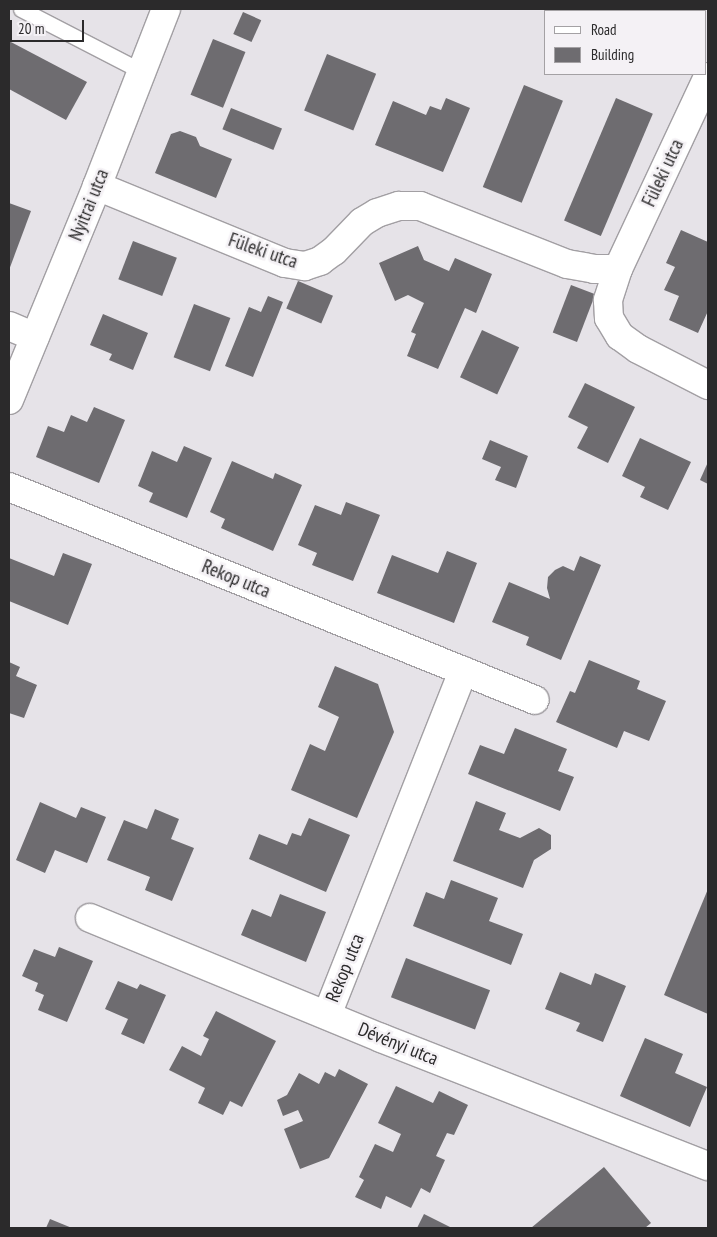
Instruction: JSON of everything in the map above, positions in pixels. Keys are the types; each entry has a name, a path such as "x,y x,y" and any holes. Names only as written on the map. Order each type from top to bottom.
{"street":[{"name":"Nyitrai utca","path":"9,400 97,186 166,9"},
{"name":"Füleki utca","path":"708,77 618,269 608,300 609,318 620,336 638,349 708,385"},
{"name":"Füleki utca","path":"97,186 286,262 305,266 320,261 334,251 362,222 377,213 399,206 420,206 567,264 594,269 618,269"},
{"path":"9,326 35,337"},
{"name":"Rekop utca","path":"9,487 535,700"},
{"name":"Rekop utca","path":"327,1015 463,671"},
{"name":"Dévényi utca","path":"90,918 327,1015 708,1166"}],"lane":[{"path":"21,9 141,71"}],"building":[{"path":"653,9 700,9 700,10"},
{"path":"243,12 261,20 252,42 233,34"},
{"path":"213,39 245,52 223,108 191,95"},
{"path":"9,41 87,82 66,120 9,89"},
{"path":"327,54 376,74 353,130 304,111"},
{"path":"524,85 563,101 522,203 483,187"},
{"path":"446,98 470,108 443,172 375,145 393,101 426,115 430,106 441,110"},
{"path":"616,98 653,114 601,236 564,220"},
{"path":"231,108 282,129 273,150 222,129"},
{"path":"180,131 196,137 200,146 232,159 216,198 155,173 171,134"},
{"path":"9,203 31,211 9,270"},
{"path":"681,230 708,242 708,311 698,333 669,320 679,296 664,290 675,267 666,263"},
{"path":"133,241 177,258 162,296 118,279"},
{"path":"418,246 424,260 449,271 455,258 492,274 476,313 465,308 438,369 407,356 416,334 411,332 424,303 408,295 395,301 379,263"},
{"path":"298,281 333,296 321,323 286,309"},
{"path":"571,285 595,294 577,342 553,333"},
{"path":"268,296 283,302 253,377 225,366 249,307 261,312"},
{"path":"194,304 230,318 210,371 174,357"},
{"path":"103,314 148,333 133,370 109,360 112,354 90,345"},
{"path":"482,330 519,347 497,394 460,377"},
{"path":"585,383 635,407 608,463 577,448 588,427 568,417"},
{"path":"94,407 125,420 99,483 36,457 48,426 64,432 71,415 87,422"},
{"path":"640,438 691,462 668,510 640,497 645,487 622,476"},
{"path":"490,440 528,456 516,488 495,480 501,467 482,459"},
{"path":"184,446 212,458 187,518 149,502 153,493 138,486 152,451 177,462"},
{"path":"232,461 273,479 275,473 302,485 273,551 221,528 225,519 210,512"},
{"path":"708,462 708,484 700,480"},
{"path":"346,502 380,515 353,581 312,565 317,553 298,545 315,505 341,515"},
{"path":"447,551 477,563 454,623 377,593 392,555 438,573"},
{"path":"63,553 92,564 68,625 9,601 9,558 54,576"},
{"path":"580,556 601,565 561,660 526,645 529,637 492,622 509,582 550,599 547,588 548,577 555,570 563,566 574,571"},
{"path":"589,660 640,681 637,689 666,701 649,741 624,731 617,748 556,722 570,691 575,693"},
{"path":"9,662 20,667 16,676 37,685 24,718 9,713"},
{"path":"335,666 378,684 394,732 357,818 291,790 310,744 325,751 339,717 318,707"},
{"path":"515,728 567,749 558,771 574,777 560,811 468,774 480,745 504,754"},
{"path":"476,801 506,813 499,830 520,838 539,828 551,835 551,849 534,860 523,888 453,861"},
{"path":"40,802 76,818 81,807 106,817 87,863 55,850 45,873 16,860"},
{"path":"155,809 179,819 171,839 194,848 172,901 145,890 150,877 107,860 124,820 147,829"},
{"path":"309,818 350,835 326,892 249,859 259,834 287,845 292,833 301,836"},
{"path":"451,880 498,898 489,921 523,934 511,965 413,926 426,892 444,899"},
{"path":"708,889 708,1014 664,995"},
{"path":"280,894 326,912 306,962 241,935 252,909 271,917"},
{"path":"59,947 93,961 67,1022 38,1010 44,995 35,991 38,983 22,976 34,949 55,957"},
{"path":"406,958 490,990 475,1029 391,997"},
{"path":"560,972 591,985 595,973 626,986 603,1042 576,1031 580,1023 545,1009"},
{"path":"118,981 137,989 140,984 166,995 144,1044 121,1034 128,1019 105,1009"},
{"path":"216,1011 276,1041 242,1107 230,1101 223,1115 198,1103 205,1088 169,1070 182,1046 201,1056 209,1039 203,1036"},
{"path":"645,1038 683,1054 675,1073 707,1087 690,1127 620,1096"},
{"path":"339,1069 368,1084 329,1158 300,1169 284,1129 303,1121 298,1110 283,1116 277,1100 287,1095 299,1073 319,1084 325,1072 335,1077"},
{"path":"396,1086 433,1103 439,1091 468,1105 454,1135 447,1133 436,1156 445,1160 430,1193 421,1188 411,1208 386,1196 381,1209 355,1197 364,1180 359,1177 375,1144 393,1152 401,1134 378,1123"},
{"path":"604,1167 651,1223 645,1228 531,1228"},
{"path":"424,1214 452,1228 417,1228"},
{"path":"50,1219 72,1228 46,1228"}]}
